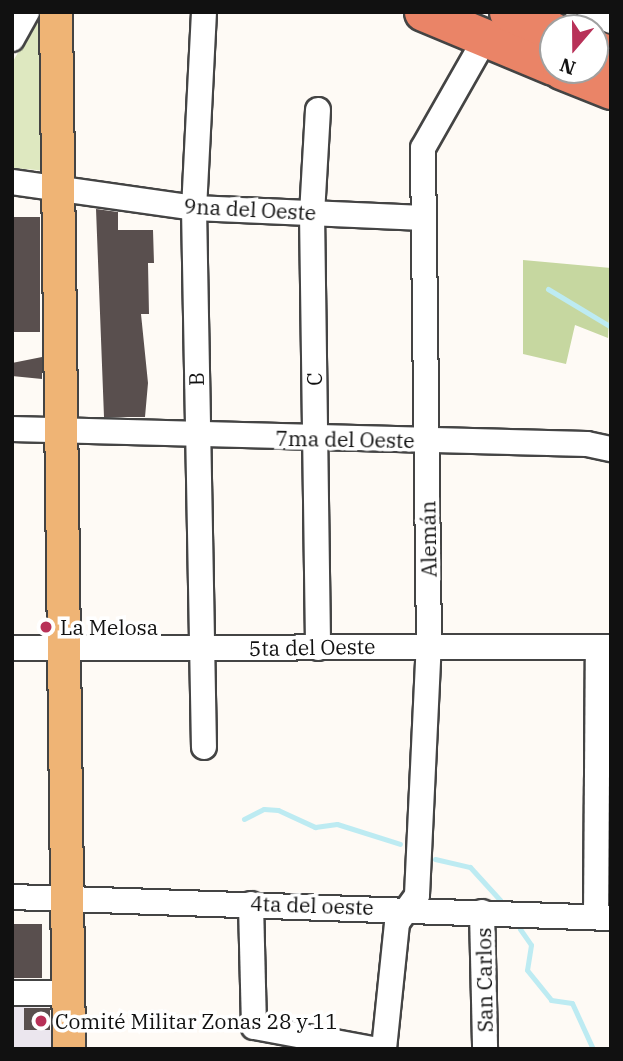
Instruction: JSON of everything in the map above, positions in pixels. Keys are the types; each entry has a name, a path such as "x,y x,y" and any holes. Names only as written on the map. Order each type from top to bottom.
{"highway":[{"path":"422,12 539,30"},
{"path":"496,25 539,56"}],"main road":[{"path":"56,12 69,190"},
{"path":"72,12 69,190 73,648 76,899 84,1049"},
{"path":"69,1049 68,993 76,899"}],"street":[{"path":"12,39 27,12"},
{"name":"B","path":"204,12 194,208 204,747"},
{"path":"590,12 611,21"},
{"name":"Alemán","path":"384,1049 397,923 417,895 429,645 423,148 496,25"},
{"name":"C","path":"318,110 312,213 318,648"},
{"name":"9na del Oeste","path":"12,182 194,208 424,218"},
{"name":"7ma del Oeste","path":"12,429 71,434 587,444 611,449"},
{"name":"5ta del Oeste","path":"12,648 318,648 429,645 604,648"},
{"path":"603,918 604,648"},
{"name":"4ta del oeste","path":"12,897 408,908 603,918"},
{"path":"251,904 254,1027 373,1049"},
{"name":"San Carlos","path":"482,912 485,1049"},
{"path":"12,993 68,993"}],"shaded area":[{"path":"12,941 15,984 58,1007 25,1008 25,1030 58,1030 58,1049 12,1049"}],"green space":[{"path":"38,18 49,171 12,168 12,63"},
{"path":"523,260 611,268 608,338 575,325 566,364 523,354"}],"building":[{"path":"96,209 118,212 118,230 153,230 154,263 148,263 149,314 141,314 148,383 145,417 104,417"},
{"path":"12,217 40,217 40,332 12,332"},
{"path":"42,357 42,379 12,376 12,363"},
{"path":"14,924 42,924 42,978 14,978"},
{"name":"Comité Militar Zonas 28 y 11","path":"24,1008 50,1008 50,1030 24,1030"}],"waterway":[{"path":"548,289 611,327"},
{"path":"244,819 264,809 278,810 315,827 337,824 400,844"},
{"path":"435,859 470,867 500,900"},
{"path":"520,929 531,945 527,970 551,1000 572,1003 593,1049"}],"place":[{"name":"La Melosa","path":"46,627"},
{"name":"Comité Militar Zonas 28 y 11","path":"41,1021"}]}
